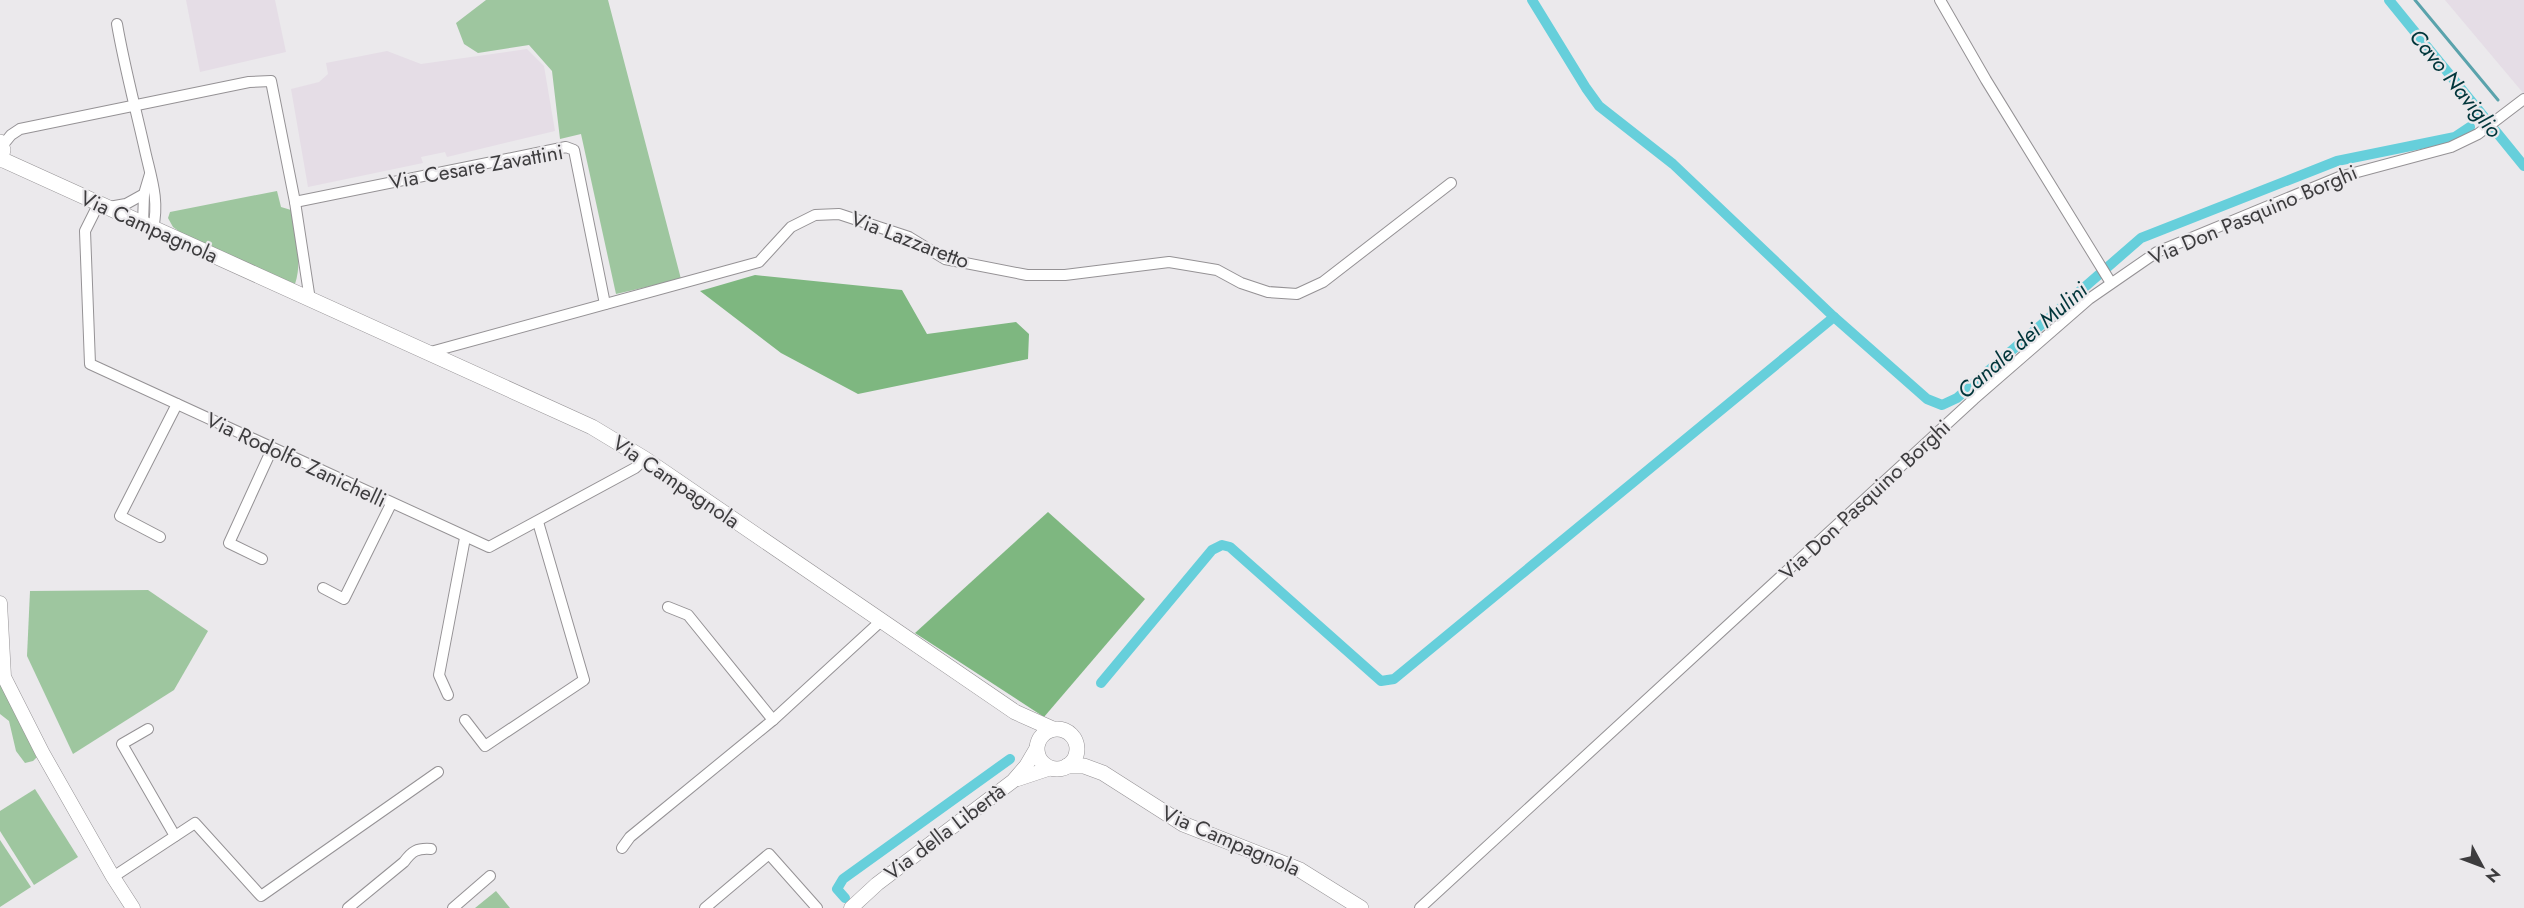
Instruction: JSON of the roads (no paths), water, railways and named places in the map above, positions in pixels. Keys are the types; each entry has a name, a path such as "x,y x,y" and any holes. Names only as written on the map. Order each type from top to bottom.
{"main road":[{"name":"Via Campagnola","path":"1,152 148,226 304,292 427,353 592,427 645,459 1015,712 1053,729 1066,731 1103,773"},
{"name":"Via Campagnola","path":"1015,712 1037,746 1040,761 1051,768 1084,766 1103,773 1183,824 1300,870 1341,903 1361,908"},
{"path":"1037,746 1043,734 1053,729"},
{"path":"1067,766 1075,758 1077,746"}],"street":[{"path":"1940,0 1986,80 2105,274"},
{"path":"117,24 156,191 156,216 148,226"},
{"path":"1,152 11,135 20,129 249,82 271,81 295,202 304,292"},
{"name":"Via Don Pasquino Borghi","path":"1420,908 2065,318 2105,274 2306,189 2366,168 2451,147 2478,134 2524,99"},
{"name":"Via Cesare Zavattini","path":"295,202 566,147 574,150 605,304"},
{"path":"148,226 144,194 151,173"},
{"name":"Via Lazzaretto","path":"427,353 759,262 791,227 815,215 839,214 909,237 945,259 1007,271 1027,274 1065,274 1169,262 1217,270 1241,283 1268,292 1297,294 1323,282 1451,183"},
{"path":"104,205 126,204 144,194"},
{"name":"Via Rodolfo Zanichelli","path":"104,205 85,231 90,364 465,538 489,547 635,468 645,459"},
{"path":"160,537 120,516 177,404"},
{"path":"262,559 229,543 272,448"},
{"path":"322,588 344,599 391,504"},
{"path":"465,720 486,746 584,680 538,522"},
{"path":"448,694 439,675 465,538"},
{"path":"0,603 4,677 42,752 133,908"},
{"path":"668,607 687,615 773,720"},
{"path":"622,848 630,837 773,720 881,621"},
{"path":"148,729 122,744 175,836"},
{"name":"Via della Libertà","path":"1013,781 1037,746"},
{"name":"Via della Libertà","path":"851,908 877,884 1013,781 1051,768"},
{"path":"113,877 195,823 261,896 438,772"},
{"path":"348,908 404,862 411,852 420,848 431,849"},
{"path":"705,908 770,854 817,908"},
{"path":"453,908 490,876"}],"waterway":[{"name":"Canale dei Mulini","path":"1532,0 1599,106 1673,164 1834,317 1927,399 1942,405 1957,398 2141,238 2337,161 2455,137 2470,127"},
{"name":"Cavo Naviglio","path":"2389,0 2524,166"},
{"path":"2415,0 2498,100"},
{"path":"1101,683 1212,550 1222,545 1230,547 1381,681 1394,679 1834,317"},
{"path":"845,898 837,889 843,879 1010,759"}]}
